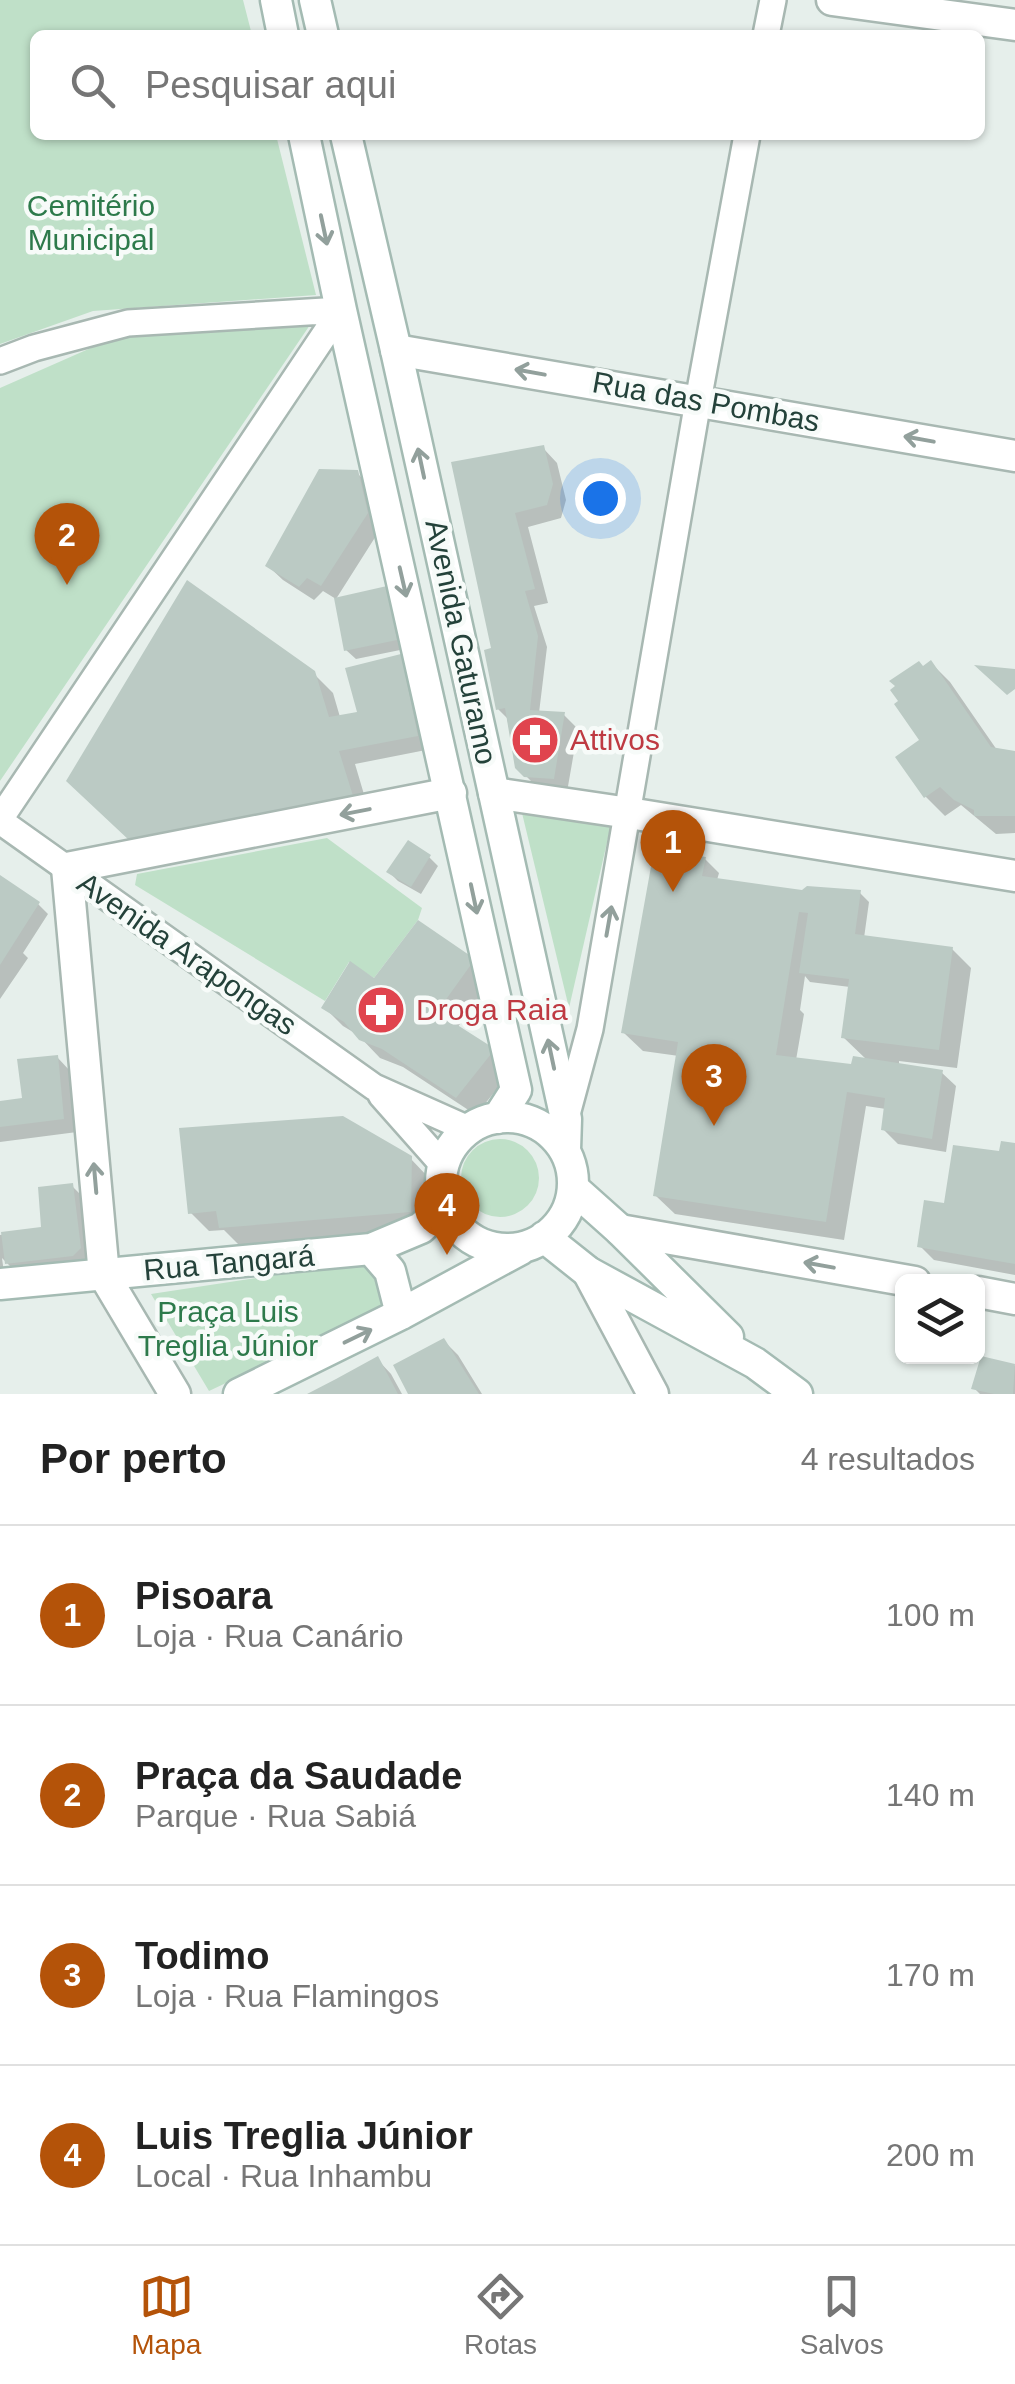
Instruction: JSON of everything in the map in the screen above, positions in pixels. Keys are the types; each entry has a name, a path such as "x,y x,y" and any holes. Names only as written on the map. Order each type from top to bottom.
{"main road":[{"path":"276,0 282,30"},
{"path":"315,0 322,30"},
{"path":"832,0 1015,26"},
{"name":"Avenida Gaturamo","path":"305,140 516,1090 498,1118"},
{"name":"Avenida Gaturamo","path":"347,140 566,1119 565,1150"},
{"name":"Rua das Pombas","path":"396,350 1015,456"},
{"path":"175,1394 104,1275 67,868 450,793"},
{"path":"494,793 1015,876"},
{"path":"239,1394 401,1314 535,1242 559,1224 574,1188 565,1150 536,1124 498,1118 468,1129 455,1142 443,1165 446,1205 469,1236 486,1245 506,1248 535,1242 755,1363 797,1394"},
{"path":"574,1188 755,1363"},
{"name":"Rua Tangará","path":"0,1284 371,1249 420,1228 446,1205"},
{"path":"620,1230 895,1278"},
{"path":"371,1249 390,1271 401,1314"},
{"path":"588,1272 653,1394"},
{"path":"985,1293 1015,1299"}],"street":[{"path":"767,30 772,0"},
{"path":"566,1119 590,1029 746,140"},
{"path":"0,361 128,323 341,310"},
{"path":"0,820 341,310"},
{"name":"Avenida Arapongas","path":"0,820 374,1087 468,1129"},
{"name":"Avenida Arapongas","path":"374,1087 443,1165"}],"green space":[{"name":"Cemitério Municipal","path":"0,0 243,0 251,30 30,30 30,140 277,140 316,295 93,311 0,344"},
{"path":"312,322 0,781 0,388 118,336"},
{"path":"522,813 611,825 569,1008"},
{"path":"327,838 422,908 418,920 374,978 349,962 325,1001 135,885 137,874"},
{"path":"500,1139 515,1142 527,1151 536,1163 536,1193 527,1205 515,1214 500,1217 485,1214 473,1205 464,1193 461,1178 464,1163 473,1151 485,1142"},
{"name":"Praça Luis Treglia Júnior","path":"367,1261 384,1286 385,1308 209,1391 151,1294"}],"building":[{"path":"544,445 553,484 547,505 515,513 535,589 525,591 538,636 530,710 565,712 554,779 524,777 515,768 505,708 496,710 484,650 491,648 451,462"},
{"path":"319,469 358,470 368,513 321,586 307,578 299,587 265,566"},
{"path":"187,580 315,671 329,717 357,712 345,668 401,654 418,736 339,751 354,799 130,841 66,781"},
{"path":"387,586 397,640 344,651 334,598"},
{"path":"931,660 991,747 1015,751 1015,816 974,816 974,810 940,787 924,798 895,757 919,740 894,704 898,701 890,690 895,686 889,681 919,661 923,666"},
{"path":"974,665 1015,669 1015,689 1007,695"},
{"path":"408,840 431,855 411,887 386,872"},
{"path":"654,850 706,857 702,876 802,890 807,886 861,890 855,934 953,947 939,1050 841,1038 849,979 799,973 808,913 799,912 776,1055 851,1064 853,1056 943,1070 932,1139 881,1130 885,1098 847,1092 826,1222 653,1196 678,1042 621,1033"},
{"path":"0,875 40,902 0,965"},
{"name":"Droga Raia","path":"418,920 475,959 437,1012 495,1049 456,1098 382,1049 359,1040 344,1022 321,1008 350,961 374,978"},
{"path":"58,1055 64,1119 0,1127 0,1101 22,1098 17,1059"},
{"path":"343,1116 412,1156 411,1212 219,1228 216,1211 188,1214 179,1128"},
{"path":"1001,1141 1015,1143 1015,1264 917,1247 924,1200 944,1203 953,1145 999,1151"},
{"path":"73,1183 81,1248 73,1256 5,1264 1,1232 41,1227 38,1187"},
{"path":"444,1338 479,1394 408,1394 393,1365"},
{"path":"378,1356 398,1394 307,1394 336,1379"},
{"path":"985,1357 1015,1364 1013,1394 971,1389 979,1364 985,1364"}],"place":[{"name":"Praça da Saudade","path":"67,585"},
{"name":"Attivos","path":"535,740"},
{"name":"Pisoara","path":"673,892"},
{"name":"Droga Raia","path":"381,1010"},
{"name":"Todimo","path":"714,1126"},
{"name":"Luis Treglia Júnior","path":"447,1255"}]}
